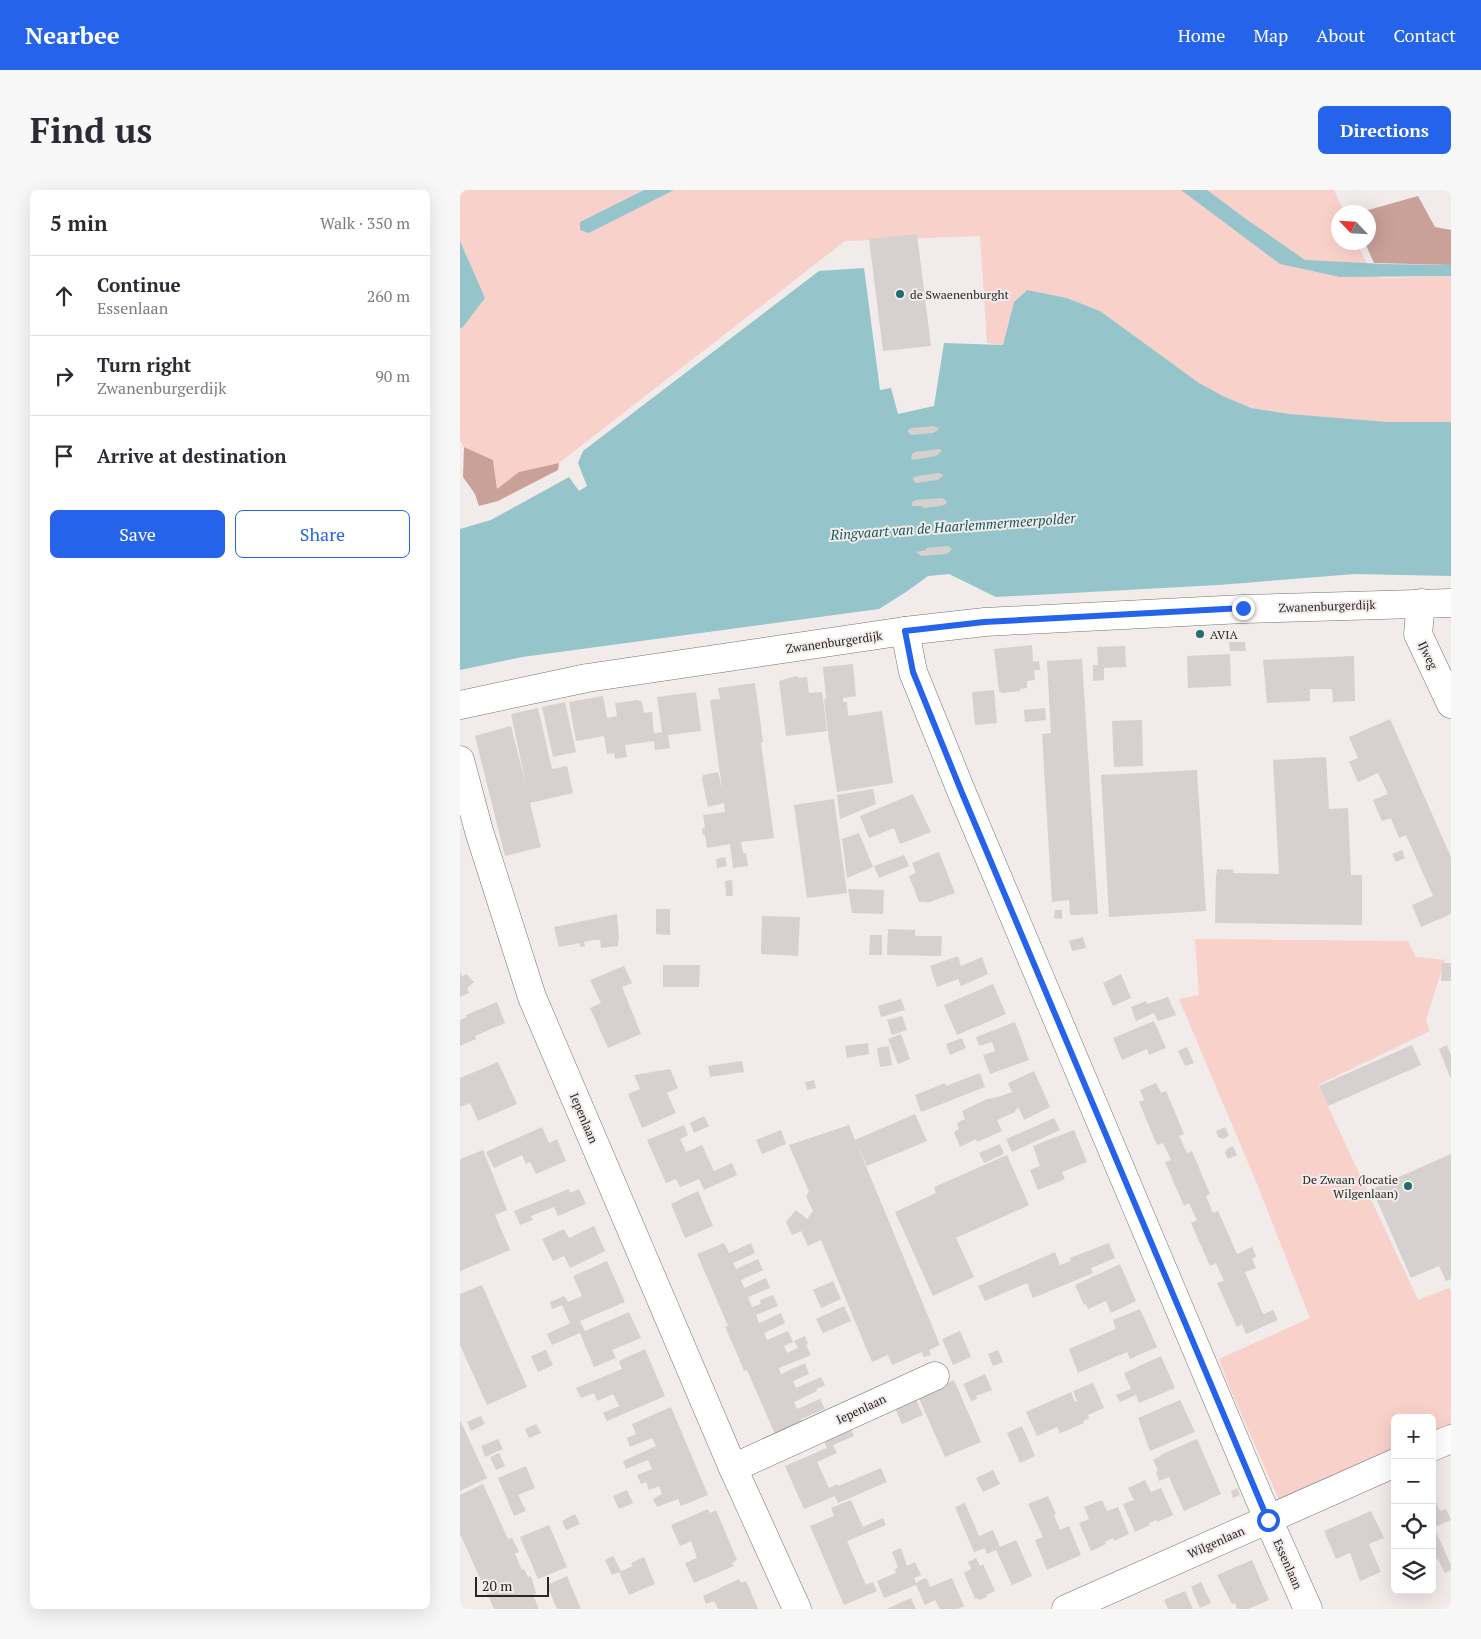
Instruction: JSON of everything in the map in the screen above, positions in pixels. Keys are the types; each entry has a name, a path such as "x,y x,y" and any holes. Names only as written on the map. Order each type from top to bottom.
{"street":[{"name":"IJweg","path":"1421,603 1418,634 1451,704"},
{"name":"Zwanenburgerdijk","path":"460,704 587,678 905,631 994,622 1243,608 1451,603"},
{"name":"Essenlaan","path":"905,631 913,672 962,793 1268,1520 1308,1609"},
{"name":"Iepenlaan","path":"460,760 479,831 532,996 733,1468 797,1609"},
{"name":"Iepenlaan","path":"733,1468 935,1376"},
{"path":"1436,1445 1451,1439"},
{"name":"Wilgenlaan","path":"1066,1609 1391,1465"}],"shaded area":[{"path":"460,190 644,190 580,222 589,233 674,190 1334,190 1341,205 1331,205 1331,250 1360,250 1373,276 1384,278 1451,276 1451,422 1388,422 1290,414 1251,408 1199,383 1100,311 1067,298 1027,290 1014,302 1003,345 987,343 980,236 845,241 559,463 519,472 497,490 493,460 464,447 460,440 460,329 485,298 460,241"},
{"path":"1418,196 1435,227 1451,230 1451,265 1374,263 1368,250 1376,250 1376,208"},
{"path":"464,447 493,460 497,489 519,472 559,463 558,470 498,501 479,506 475,494 463,477"},
{"path":"1195,939 1408,941 1416,957 1445,960 1426,1020 1430,1031 1318,1085 1418,1300 1449,1288 1451,1291 1451,1430 1436,1437 1436,1414 1391,1414 1391,1458 1282,1507 1219,1359 1310,1318 1255,1179 1179,999 1199,995"}],"water":[{"path":"644,190 674,190 589,233 580,230 580,222"},
{"path":"1181,190 1207,190 1305,260 1451,265 1451,276 1340,277 1280,264"},
{"path":"460,241 485,298 460,329"},
{"name":"Ringvaart van de Haarlemmermeerpolder","path":"864,268 880,390 891,388 898,414 934,406 944,343 1003,345 1014,302 1027,290 1067,298 1100,311 1199,383 1251,408 1290,414 1388,422 1451,422 1451,576 1355,574 1218,585 996,597 949,574 928,576 879,609 522,657 460,670 460,529 491,520 569,477 579,491 587,486 578,463 583,451 819,271"}],"building":[{"name":"de Swaenenburght","path":"917,234 931,346 883,351 869,239"},
{"path":"933,426 939,428 933,433 911,435 908,432 912,428"},
{"path":"939,449 942,451 936,456 913,460 911,458 915,452"},
{"path":"938,473 944,475 938,480 916,483 913,480 917,476"},
{"path":"942,498 947,501 946,504 941,506 923,508 923,506 912,506 912,502 916,500"},
{"path":"948,546 952,549 947,554 921,556 916,552 926,550 926,548"},
{"path":"1229,642 1245,642 1246,651 1230,651"},
{"path":"1032,645 1033,662 1039,661 1040,670 1034,670 1035,680 1027,681 1027,688 1020,689 1020,691 1002,693 999,691 994,649"},
{"path":"1125,646 1126,667 1104,668 1104,680 1093,681 1093,665 1098,665 1097,647"},
{"path":"1230,654 1231,686 1188,688 1187,656"},
{"path":"1354,656 1355,701 1333,702 1332,689 1310,689 1310,701 1267,703 1263,660"},
{"path":"1082,659 1098,914 1070,915 1069,900 1052,902 1042,734 1051,733 1047,661"},
{"path":"853,664 856,696 843,698 843,702 847,702 848,716 882,711 893,783 837,792 826,719 823,667"},
{"path":"796,676 799,678 807,677 809,693 822,692 827,731 786,736 779,681"},
{"path":"755,683 774,838 741,842 743,853 746,853 748,866 733,868 730,844 707,848 702,828 705,828 703,815 725,812 724,803 708,807 702,779 703,775 718,772 722,789 710,700 720,699 718,688"},
{"path":"994,690 997,723 975,725 972,692"},
{"path":"696,692 701,731 668,735 670,748 655,750 654,741 625,745 627,757 615,759 614,753 607,754 604,736 576,741 569,702 603,696 607,718 617,716 615,703 638,700 642,702 644,713 652,712 654,733 662,732 657,697"},
{"path":"565,702 576,752 553,757 542,707"},
{"path":"538,708 552,769 567,766 573,793 530,803 541,847 505,856 475,736 511,726 526,785 511,714"},
{"path":"1045,708 1046,720 1025,722 1024,710"},
{"path":"1390,719 1451,857 1451,914 1421,927 1412,905 1433,896 1406,835 1399,838 1391,818 1382,821 1373,800 1388,794 1378,773 1358,782 1349,762 1358,758 1349,737"},
{"path":"1142,720 1143,766 1114,767 1112,721"},
{"path":"1326,757 1329,809 1348,808 1351,875 1362,875 1362,925 1215,923 1217,869 1234,870 1233,873 1279,874 1273,760"},
{"path":"1197,770 1206,911 1109,917 1101,775"},
{"path":"873,789 876,804 840,819 837,795"},
{"path":"913,794 931,832 900,844 894,828 869,838 860,816"},
{"path":"834,799 847,893 807,898 794,805"},
{"path":"859,833 873,867 847,878 842,839"},
{"path":"1402,850 1405,858 1396,862 1392,854"},
{"path":"939,852 955,893 927,903 919,902 909,876 916,873 912,863"},
{"path":"904,855 909,866 879,878 874,866"},
{"path":"725,857 727,866 717,868 716,859"},
{"path":"732,880 733,896 726,896 725,881"},
{"path":"848,889 884,890 883,914 852,913"},
{"path":"656,909 670,909 670,935 656,934"},
{"path":"1055,910 1062,910 1062,919 1054,918"},
{"path":"617,914 618,946 601,948 600,940 592,940 584,942 585,946 580,947 580,943 559,947 554,927"},
{"path":"762,916 800,917 798,956 761,954"},
{"path":"888,929 915,930 915,936 942,936 941,956 887,955"},
{"path":"870,935 882,935 882,955 869,955"},
{"path":"1083,937 1086,948 1072,951 1069,941"},
{"path":"958,956 961,966 982,957 988,974 961,986 958,979 937,987 930,966"},
{"path":"1442,963 1451,963 1451,981 1441,981"},
{"path":"663,965 700,965 699,987 663,987"},
{"path":"624,966 632,983 622,987 641,1034 608,1048 590,1008 601,1003 590,980"},
{"path":"460,972 462,977 466,974 474,982 467,988 469,993 460,997"},
{"path":"1121,974 1131,998 1113,1006 1103,983"},
{"path":"993,984 1006,1014 957,1035 944,1005"},
{"path":"1168,997 1176,1015 1158,1021 1154,1013 1136,1021 1131,1007 1146,1001 1147,1004"},
{"path":"901,999 905,1010 881,1017 878,1006"},
{"path":"497,1002 505,1023 475,1036 476,1039 460,1046 460,1020 467,1017 466,1015"},
{"path":"902,1016 907,1030 892,1035 887,1020"},
{"path":"1154,1021 1166,1048 1149,1055 1147,1049 1122,1060 1113,1038"},
{"path":"1015,1022 1029,1060 990,1074 983,1055 995,1051 992,1042 979,1046 976,1037"},
{"path":"901,1034 910,1059 898,1064 888,1039"},
{"path":"962,1038 966,1048 950,1055 946,1044"},
{"path":"868,1043 869,1054 847,1058 845,1046"},
{"path":"1412,1045 1421,1065 1328,1106 1319,1086"},
{"path":"1447,1045 1451,1055 1451,1079 1439,1049"},
{"path":"889,1046 892,1065 880,1067 877,1048"},
{"path":"1187,1047 1194,1063 1185,1066 1178,1051"},
{"path":"742,1061 744,1072 710,1077 708,1066"},
{"path":"498,1062 517,1104 478,1121 470,1103 460,1107 460,1078"},
{"path":"670,1069 678,1088 667,1093 676,1113 642,1128 628,1094 640,1089 634,1075"},
{"path":"1034,1071 1050,1107 1024,1120 1019,1108 1015,1112 997,1120 1002,1131 977,1142 976,1139 960,1147 954,1132 959,1129 957,1123 965,1119 962,1111 987,1099 1012,1092 1008,1083"},
{"path":"980,1073 985,1087 921,1112 915,1095 945,1083 946,1086"},
{"path":"814,1080 816,1088 807,1090 805,1082"},
{"path":"1156,1083 1161,1093 1166,1091 1184,1134 1179,1136 1187,1153 1192,1151 1210,1194 1206,1196 1213,1213 1218,1211 1237,1254 1252,1247 1256,1256 1252,1259 1256,1268 1245,1272 1263,1314 1273,1310 1278,1320 1246,1334 1242,1324 1237,1327 1217,1283 1224,1281 1216,1263 1210,1266 1191,1223 1197,1220 1189,1203 1184,1206 1165,1162 1171,1160 1163,1143 1157,1145 1139,1102 1144,1100 1140,1090"},
{"path":"915,1114 927,1141 867,1166 856,1142 940,1345 929,1350 931,1355 924,1357 922,1352 892,1365 888,1355 872,1362 821,1240 808,1246 801,1231 792,1235 786,1222 796,1210 807,1219 813,1211 806,1196 809,1192 789,1145 849,1125 855,1140"},
{"path":"704,1116 709,1126 694,1133 690,1123"},
{"path":"1054,1118 1060,1130 1012,1152 1006,1139"},
{"path":"684,1125 688,1135 680,1139 686,1152 702,1145 714,1171 732,1163 737,1175 704,1190 699,1179 680,1187 676,1179 666,1183 647,1140"},
{"path":"542,1127 549,1143 557,1139 566,1161 536,1174 530,1162 526,1164 522,1155 494,1168 486,1152"},
{"path":"1225,1127 1229,1136 1223,1139 1218,1137 1216,1131"},
{"path":"781,1130 786,1144 762,1154 756,1140"},
{"path":"1074,1130 1087,1162 1062,1172 1065,1179 1038,1190 1030,1170 1040,1166 1033,1146"},
{"path":"1000,1144 1004,1154 984,1163 979,1153"},
{"path":"1233,1146 1237,1155 1228,1159 1225,1153 1227,1149"},
{"path":"483,1150 507,1210 495,1215 510,1250 460,1271 460,1159"},
{"path":"1451,1154 1451,1279 1446,1281 1439,1266 1411,1278 1372,1189"},
{"path":"1007,1155 1029,1205 956,1238 974,1277 933,1296 895,1212 936,1193 934,1187"},
{"path":"569,1189 570,1193 579,1189 586,1204 558,1216 554,1207 531,1216 533,1220 520,1225 514,1211"},
{"path":"698,1191 713,1226 685,1238 671,1204"},
{"path":"594,1226 605,1251 570,1268 564,1256 553,1261 542,1239 564,1229 569,1238"},
{"path":"724,1243 729,1253 751,1243 755,1253 733,1263 736,1269 758,1259 763,1270 741,1280 744,1288 766,1278 770,1288 748,1297 752,1307 761,1304 760,1300 773,1295 778,1306 756,1315 759,1323 781,1313 785,1323 764,1333 767,1340 788,1331 793,1342 784,1346 787,1353 798,1348 794,1341 805,1336 808,1344 806,1345 811,1355 779,1368 781,1374 805,1363 809,1374 793,1381 796,1388 821,1377 825,1385 794,1402 797,1409 820,1399 825,1409 801,1419 806,1429 778,1441 747,1370 744,1371 725,1327 728,1326 697,1254"},
{"path":"1109,1243 1115,1258 1091,1268 1093,1273 1033,1298 1027,1283 985,1301 978,1286 1055,1252 1060,1265 1071,1261 1070,1258"},
{"path":"607,1261 625,1302 580,1321 585,1331 629,1312 641,1338 612,1350 616,1358 594,1367 580,1333 552,1345 547,1334 570,1323 562,1305 552,1309 550,1302 564,1296 568,1302 582,1296 573,1276"},
{"path":"1120,1264 1136,1301 1111,1313 1106,1301 1088,1309 1086,1304 1084,1305 1075,1285"},
{"path":"833,1281 841,1299 821,1308 813,1290"},
{"path":"482,1285 527,1387 487,1405 460,1345 460,1294"},
{"path":"844,1306 851,1321 823,1333 816,1319"},
{"path":"1140,1309 1157,1347 1130,1359 1127,1352 1078,1373 1069,1349 1116,1329 1113,1320"},
{"path":"960,1331 971,1357 953,1365 942,1339"},
{"path":"645,1349 665,1396 607,1421 603,1413 619,1406 613,1394 597,1401 594,1393 581,1398 576,1388 622,1369 619,1361"},
{"path":"546,1350 553,1365 538,1372 531,1356"},
{"path":"998,1350 1003,1362 993,1366 988,1354"},
{"path":"1161,1356 1175,1388 1139,1403 1136,1395 1120,1402 1116,1395 1131,1389 1124,1373"},
{"path":"985,1374 992,1390 976,1396 977,1399 971,1401 963,1384"},
{"path":"954,1380 981,1442 945,1457 918,1396"},
{"path":"1093,1383 1104,1408 1088,1415 1089,1418 1083,1421 1084,1423 1063,1432 1060,1433 1057,1427 1037,1436 1026,1412 1071,1392 1075,1402 1077,1401 1073,1391"},
{"path":"915,1397 923,1415 902,1424 894,1406"},
{"path":"1180,1400 1195,1432 1150,1451 1138,1418"},
{"path":"671,1407 708,1495 681,1506 678,1499 657,1507 653,1499 662,1494 659,1486 649,1490 646,1482 641,1484 637,1475 652,1469 648,1460 626,1469 623,1461 656,1446 652,1438 630,1447 627,1438 636,1434 632,1424"},
{"path":"481,1416 485,1424 471,1431 467,1422"},
{"path":"460,1420 487,1478 460,1491"},
{"path":"536,1424 541,1433 529,1438 525,1429"},
{"path":"1022,1426 1035,1456 1020,1463 1007,1433"},
{"path":"850,1427 854,1436 833,1445 837,1453 817,1462 829,1488 881,1468 887,1482 838,1503 835,1496 804,1509 785,1466 827,1448 823,1439"},
{"path":"498,1439 503,1449 485,1457 481,1446"},
{"path":"1197,1439 1221,1494 1184,1511 1169,1477 1159,1481 1156,1472 1158,1471 1153,1460"},
{"path":"499,1453 505,1466 496,1470 490,1457"},
{"path":"526,1466 535,1488 518,1495 526,1511 514,1516 498,1478"},
{"path":"993,1470 1000,1484 983,1492 976,1478"},
{"path":"1145,1480 1151,1492 1161,1488 1173,1515 1157,1522 1157,1520 1149,1523 1150,1525 1135,1532 1123,1504 1134,1500 1128,1488"},
{"path":"483,1484 508,1539 512,1538 519,1552 515,1554 522,1570 524,1569 528,1577 531,1576 536,1593 533,1595 539,1609 494,1609 460,1534 460,1495"},
{"path":"1237,1488 1240,1495 1233,1498 1231,1491"},
{"path":"627,1490 633,1503 619,1509 613,1496"},
{"path":"1048,1496 1056,1514 1054,1515 1060,1530 1069,1526 1081,1555 1047,1570 1035,1540 1043,1537 1028,1504"},
{"path":"851,1500 863,1527 883,1518 886,1525 847,1541 866,1585 873,1582 877,1591 844,1605 810,1526 834,1516 831,1508"},
{"path":"1102,1500 1107,1511 1118,1507 1129,1534 1114,1541 1113,1538 1105,1542 1106,1544 1091,1551 1079,1523 1089,1519 1084,1507"},
{"path":"1436,1502 1440,1511 1446,1509 1451,1520 1436,1526"},
{"path":"965,1503 979,1536 993,1530 1000,1547 1016,1540 1032,1576 1012,1585 996,1550 987,1554 985,1548 974,1552 955,1507"},
{"path":"708,1509 710,1513 716,1510 737,1560 732,1563 734,1566 694,1583 685,1563 697,1558 691,1541 680,1546 671,1525"},
{"path":"1371,1511 1384,1538 1369,1544 1381,1572 1360,1581 1350,1553 1336,1559 1324,1531"},
{"path":"575,1514 580,1524 566,1530 562,1521"},
{"path":"549,1525 567,1567 538,1579 520,1537"},
{"path":"1436,1531 1451,1565 1451,1570 1445,1573 1438,1559 1436,1560"},
{"path":"901,1548 907,1566 915,1562 921,1575 914,1578 916,1583 925,1578 930,1587 952,1578 964,1606 958,1609 940,1609 935,1600 925,1605 916,1585 884,1598 877,1581 896,1573 895,1569 898,1567 892,1552"},
{"path":"613,1556 621,1571 633,1566 631,1563 644,1557 655,1584 629,1595 619,1572 612,1575 605,1560"},
{"path":"976,1558 980,1566 983,1564 995,1591 979,1600 978,1598 975,1599 964,1573 971,1569 968,1562"},
{"path":"1252,1560 1269,1600 1248,1609 1237,1609 1235,1603 1232,1604 1217,1575"},
{"path":"567,1576 581,1609 557,1609 547,1585"},
{"path":"739,1579 741,1583 746,1581 758,1609 718,1609 714,1601 706,1604 703,1596"},
{"path":"1201,1582 1211,1603 1200,1608 1191,1587"},
{"path":"1185,1591 1193,1609 1168,1609 1164,1600"},
{"path":"911,1598 916,1609 887,1609 891,1607"}],"place":[{"name":"de Swaenenburght","path":"900,294"},
{"name":"AVIA","path":"1200,634"},
{"name":"De Zwaan (locatie Wilgenlaan)","path":"1408,1186"}],"route":[{"path":"1243,608 984,622 905,631 913,672 962,793 1268,1520"}]}
